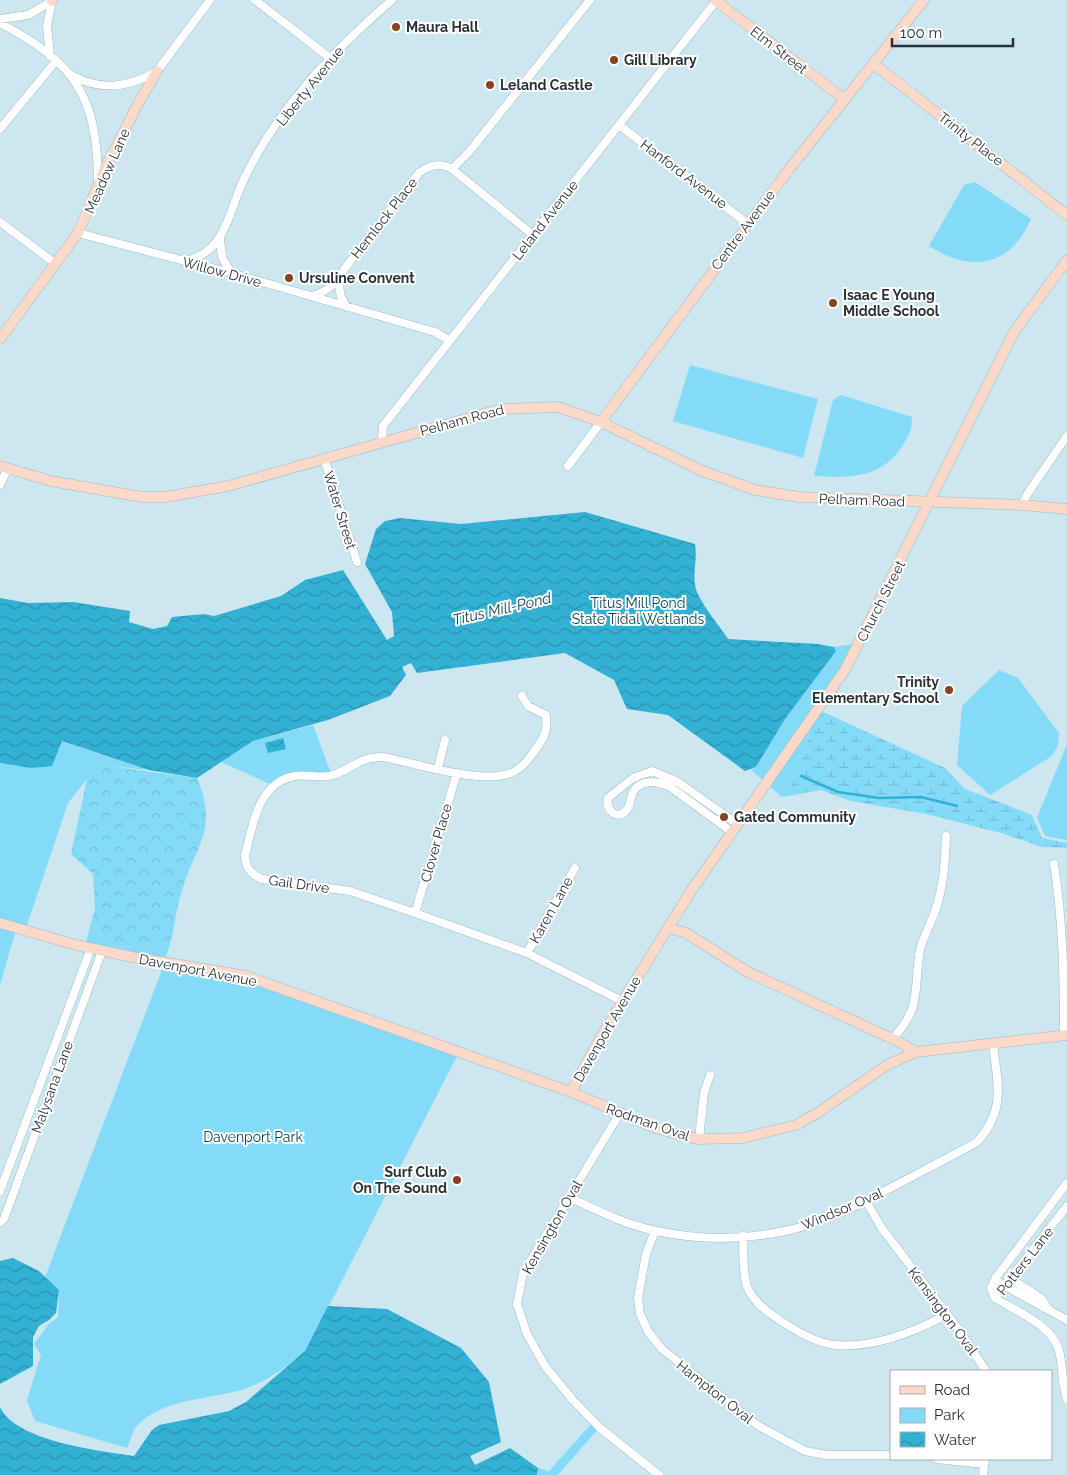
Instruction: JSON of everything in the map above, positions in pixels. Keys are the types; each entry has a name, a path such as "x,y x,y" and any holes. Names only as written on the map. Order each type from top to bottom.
{"street":[{"path":"0,19 28,14 52,0"},
{"path":"0,128 53,58 47,26 52,0"},
{"name":"Meadow Lane","path":"0,339 78,233 98,182 138,102 157,71 210,0"},
{"path":"255,0 330,58"},
{"name":"Liberty Avenue","path":"183,261 205,254 220,239 244,179 288,108 330,58 392,0"},
{"path":"533,235 452,169 469,152 590,0"},
{"name":"Centre Avenue","path":"568,466 748,224 844,99 924,0"},
{"name":"Elm Street","path":"715,1 844,99"},
{"name":"Leland Avenue","path":"382,441 383,426 715,1"},
{"path":"0,23 29,38 71,75 87,84 112,86 134,84 157,71"},
{"name":"Trinity Place","path":"874,64 1067,215"},
{"path":"71,75 85,100 96,131 98,182"},
{"name":"Hanford Avenue","path":"619,125 748,224"},
{"name":"Hemlock Place","path":"312,297 323,293 338,280 345,268 419,173 427,167 438,164 452,169"},
{"path":"0,222 56,264"},
{"name":"Willow Drive","path":"78,233 346,306 435,332 450,341"},
{"path":"220,239 222,257 231,274"},
{"name":"Church Street","path":"669,928 734,828 845,670 931,502 1014,332 1067,260"},
{"path":"338,280 341,297 346,306"},
{"name":"Pelham Road","path":"4,468 52,481 142,496 166,497 228,486 483,413 521,407 558,407 601,422 700,470 755,490 799,497 1022,505 1067,510"},
{"path":"1022,505 1028,493 1067,436"},
{"name":"Water Street","path":"324,458 356,562"},
{"path":"0,485 4,468"},
{"name":"Gail Drive","path":"522,696 528,706 546,715 548,729 523,766 513,772 496,777 457,773 389,758 371,757 350,765 336,774 325,777 292,776 280,781 264,795 245,856 248,870 262,879 350,891 415,913 527,953 622,1001"},
{"path":"438,768 445,740"},
{"path":"652,771 678,782 734,828 669,786 659,782 640,785 633,793 629,807 624,813 618,815 609,809 608,798 633,778 652,771"},
{"name":"Clover Place","path":"415,913 457,773"},
{"path":"892,1039 913,1009 916,999 920,951 940,896 945,864 946,836"},
{"path":"669,928 686,933 748,972 916,1052 1066,1035 1060,898 1054,864"},
{"name":"Karen Lane","path":"527,953 575,868"},
{"name":"Davenport Avenue","path":"0,923 102,951 246,976 571,1092 622,1001 669,928"},
{"name":"Malysana Lane","path":"0,1191 91,948"},
{"name":"Malysana Lane","path":"0,1222 4,1219 102,951"},
{"name":"Windsor Oval","path":"568,1197 608,1215 655,1231 710,1238 785,1231 809,1225 866,1201 978,1142 995,1117 998,1105 993,1043"},
{"name":"Rodman Oval","path":"571,1092 656,1128 699,1139 743,1138 796,1125 819,1112 887,1065 916,1052"},
{"path":"699,1139 704,1093 710,1075"},
{"name":"Kensington Oval","path":"620,1113 523,1273 517,1304 519,1316 545,1366 572,1399 600,1428 659,1475"},
{"name":"Potters Lane","path":"995,1298 991,1288 995,1279 1067,1183"},
{"name":"Kensington Oval","path":"866,1201 881,1227 985,1370"},
{"name":"Potters Lane","path":"995,1298 1067,1206"},
{"name":"Hampton Oval","path":"655,1231 646,1254 638,1298 640,1314 649,1333 662,1349 757,1425 805,1451 826,1455 890,1455"},
{"path":"744,1236 746,1285 751,1296 774,1316 796,1331 834,1345 856,1345 921,1328 946,1315"},
{"path":"1000,1272 1041,1298 1047,1307"},
{"path":"995,1279 1004,1286 1036,1304 1047,1307 1067,1320"},
{"path":"995,1298 1054,1337 1060,1354 1063,1386 1067,1400"},
{"path":"953,1460 985,1462 983,1475"}],"green space":[{"path":"975,182 1031,219 1022,235 1012,247 1001,256 988,261 960,260 945,255 929,246 964,185"},
{"path":"690,365 818,399 803,458 673,421"},
{"path":"841,395 912,417 910,433 893,458 873,471 839,477 814,476 833,400"},
{"path":"860,643 817,709 794,782 782,797 751,770 756,767 785,719 835,651 834,647"},
{"path":"999,670 1018,678 1059,733 1058,745 1052,756 990,795 957,765 962,706"},
{"path":"817,709 945,768 965,789 1032,815 1042,838 1067,843 1067,848 1042,847 1001,833 926,814 851,801 821,790 782,797 794,782"},
{"path":"313,725 331,773 311,773 270,784 221,762 253,741"},
{"path":"61,741 149,770 108,766 87,779 68,803 26,928 17,926 0,985 0,765 1,763 31,768"},
{"path":"1067,744 1067,840 1045,836 1037,818"},
{"path":"108,766 197,778 203,795 206,809 204,833 182,890 172,937 159,945 115,947 102,937 92,919 95,909 93,874 71,854 87,779"},
{"path":"92,919 102,937 115,947 159,945 172,937 163,967 84,950"},
{"name":"Davenport Park","path":"163,967 243,981 458,1054 306,1351 276,1373 253,1386 231,1393 172,1405 146,1417 136,1427 127,1448 35,1421 27,1400 41,1355 34,1344 49,1324 58,1317 59,1290 45,1277"},
{"path":"592,1423 598,1429 558,1475 537,1475 538,1468 549,1471"}],"water":[{"name":"Titus Mill-Pond","path":"585,512 695,544 695,586 697,592 728,639 818,644 834,647 836,651 785,719 756,767 745,771 668,715 627,709 614,680 565,653 417,673 411,663 402,667 406,675 390,696 328,720 253,741 197,778 149,770 62,741 52,766 31,768 0,763 0,598 28,603 73,602 130,611 129,622 153,629 167,626 172,617 204,614 214,616 281,596 305,580 343,570 387,640 394,636 392,612 365,564 376,529 385,521 400,518 461,524"},
{"path":"283,738 286,749 268,753 265,743"},
{"path":"13,1258 39,1271 59,1290 56,1313 39,1326 33,1337 33,1366 0,1384 0,1261"},
{"path":"328,1306 387,1309 461,1348 489,1382 501,1442 470,1456 475,1465 510,1448 538,1468 537,1475 0,1475 0,1407 9,1419 22,1428 40,1436 81,1447 134,1456 152,1430 159,1425 229,1411 246,1402 305,1351"}],"waterway":[{"path":"801,776 838,792 879,798 921,797 957,806"}],"place":[{"name":"Maura Hall","path":"396,27"},
{"name":"Gill Library","path":"614,60"},
{"name":"Leland Castle","path":"490,85"},
{"name":"Ursuline Convent","path":"289,278"},
{"name":"Isaac E Young Middle School","path":"833,303"},
{"name":"Trinity Elementary School","path":"949,690"},
{"name":"Gated Community","path":"724,817"},
{"name":"Surf Club On The Sound","path":"457,1180"}],"park label":[{"name":"Titus Mill Pond State Tidal Wetlands","path":"638,612"}]}
